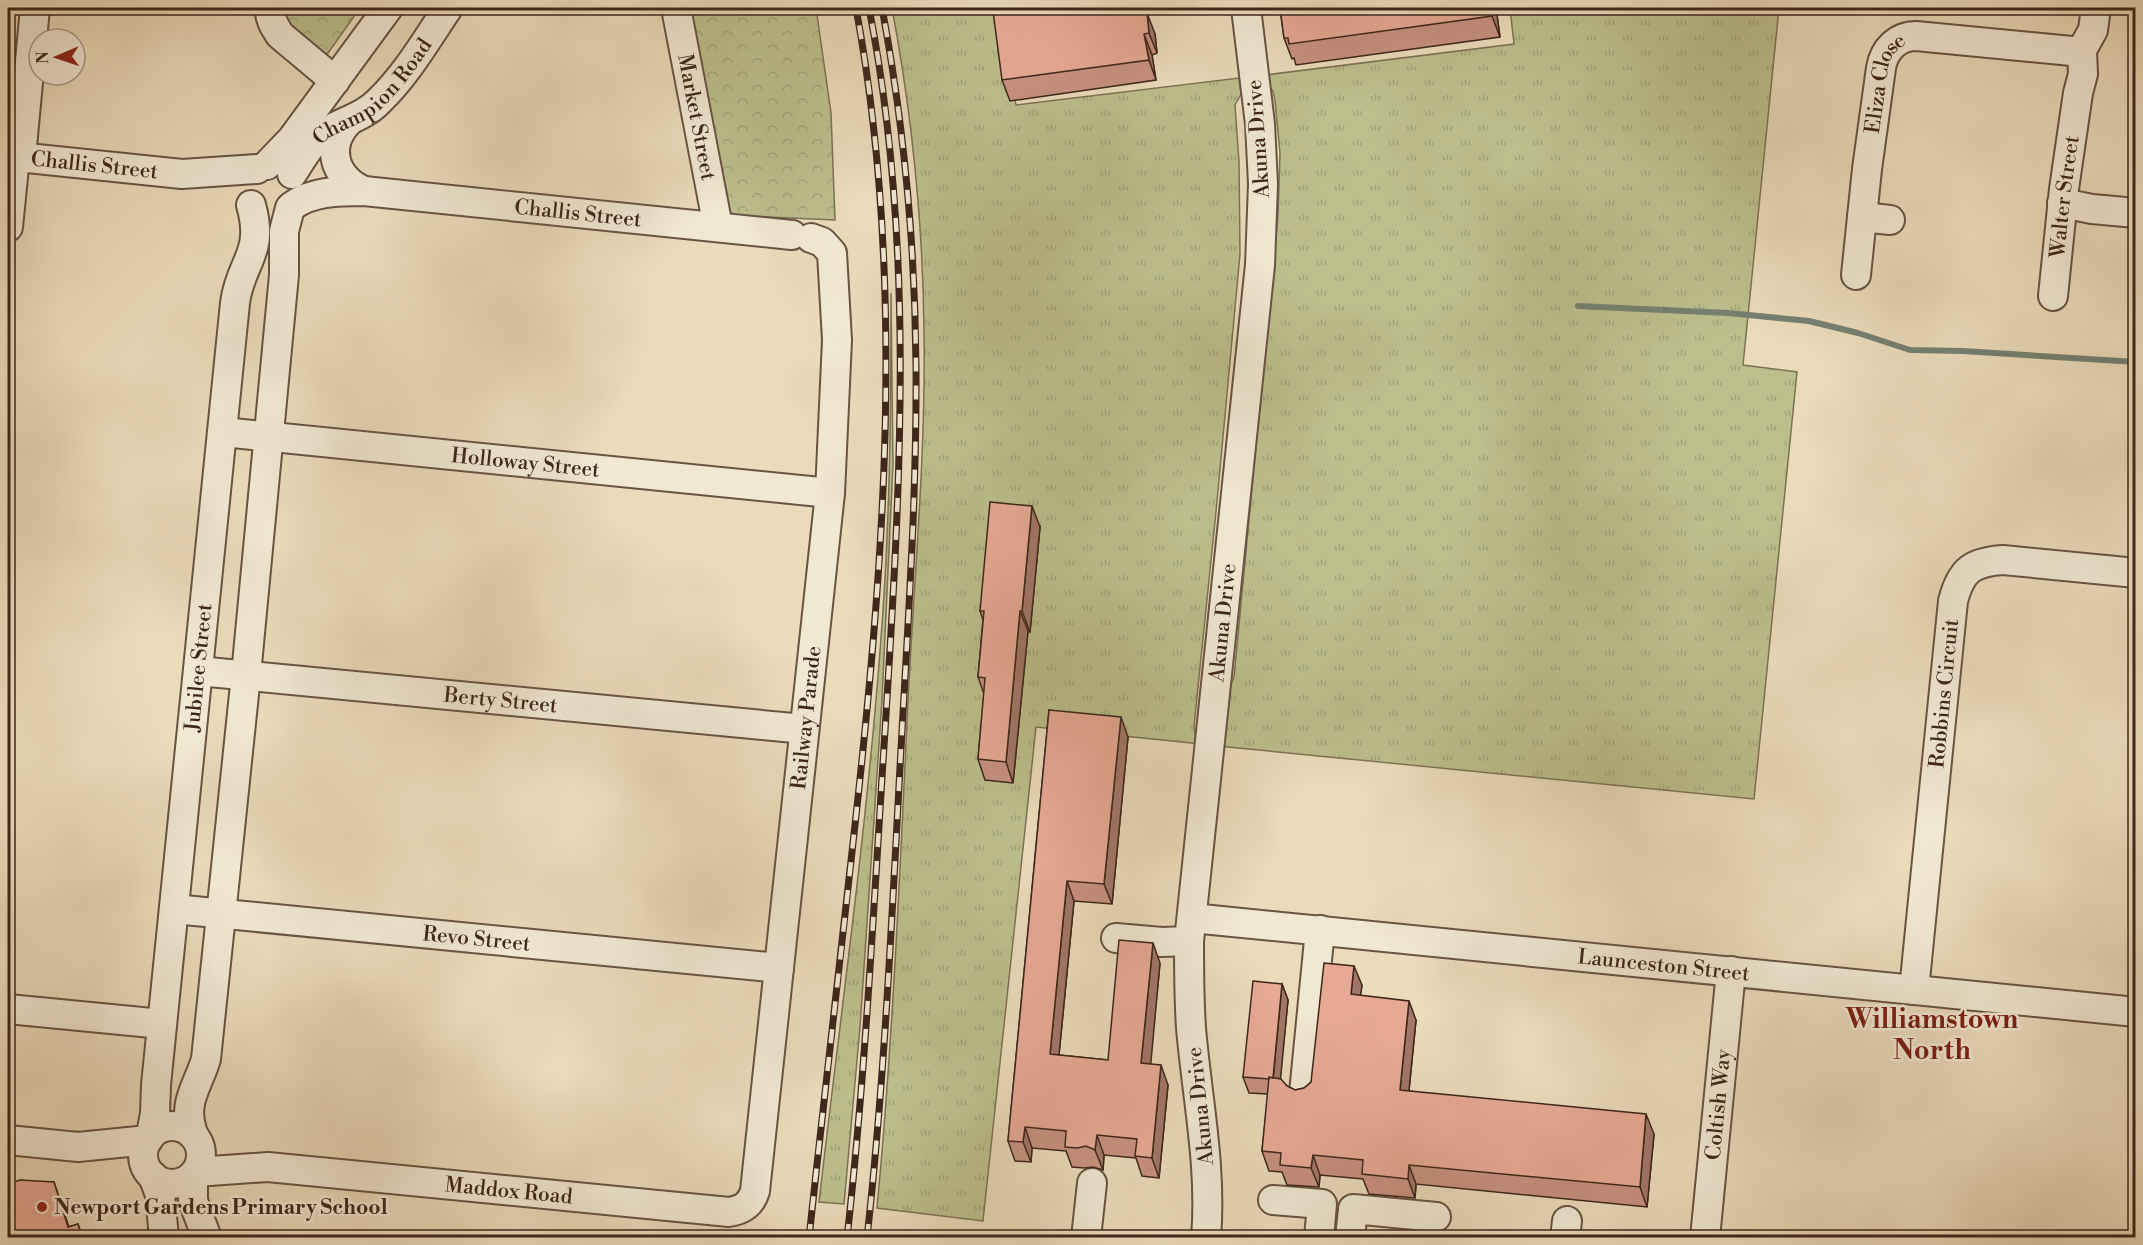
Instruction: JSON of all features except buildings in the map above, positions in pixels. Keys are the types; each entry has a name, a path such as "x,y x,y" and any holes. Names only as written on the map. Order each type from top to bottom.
{"street":[{"path":"8,227 14,157 35,8"},
{"path":"270,8 271,19 280,35 335,81"},
{"name":"Champion Road","path":"277,171 292,139 388,8"},
{"name":"Champion Road","path":"277,171 328,131 349,121 378,102 403,73 448,8"},
{"name":"Market Street","path":"676,8 717,226"},
{"name":"Akuna Drive","path":"1206,1238 1207,1182 1203,1126 1191,1028 1191,929 1260,265 1263,184 1260,124 1246,8"},
{"name":"Walter Street","path":"2053,296 2062,203 2077,97 2083,74 2074,51 2087,8"},
{"name":"Walter Street","path":"2074,51 2093,30 2096,8"},
{"name":"Eliza Close","path":"1856,275 1881,63 1893,44 1908,37 1917,36 2074,51"},
{"path":"349,121 336,137 334,153 344,176 353,185 364,190"},
{"name":"Challis Street","path":"14,157 183,174 277,171 319,177 364,190 801,236"},
{"path":"207,1238 193,1201 194,1173 201,1156 189,1123 188,1105 206,1059 284,276 284,231 298,190 277,171 250,176 246,194 250,204 260,213 280,215 291,207"},
{"name":"Challis Street","path":"183,174 232,190 250,204"},
{"name":"Challis Street","path":"291,207 304,199 317,195 364,190"},
{"path":"2062,203 2092,209 2136,213"},
{"name":"Jubilee Street","path":"149,1137 155,1113 162,1024 236,297 252,258 255,240 255,224 250,204"},
{"path":"1862,217 1890,220"},
{"name":"Railway Parade","path":"745,1206 752,1199 755,1191 830,493 837,340 832,252 822,242 801,236"},
{"name":"Holloway Street","path":"223,432 830,493"},
{"name":"Robbins Circuit","path":"1914,990 1953,601 1957,584 1968,569 1985,561 1994,560 2136,573"},
{"name":"Berty Street","path":"198,671 804,729"},
{"name":"Revo Street","path":"174,909 779,968"},
{"name":"Launceston Street","path":"1116,938 1162,942 1191,929 1320,930 2136,1012"},
{"path":"1304,1093 1320,930"},
{"name":"Coltish Way","path":"1705,1238 1731,971"},
{"path":"8,1009 162,1024"},
{"path":"8,1140 78,1147 149,1137 161,1128 173,1126 184,1129 196,1139"},
{"path":"149,1137 143,1156 160,1195 164,1238"},
{"name":"Maddox Road","path":"196,1139 206,1148 253,1160 268,1167"},
{"path":"78,1147 151,1175 160,1181 173,1184 186,1180 194,1173"},
{"name":"Maddox Road","path":"194,1173 268,1167 729,1212 745,1206"},
{"path":"1086,1238 1092,1183"},
{"path":"1273,1200 1322,1204 1318,1238"},
{"path":"1350,1238 1353,1209 1436,1217"}],"green space":[{"path":"274,8 360,8 323,60"},
{"path":"688,8 816,8 831,113 835,220 726,215"},
{"path":"892,8 996,8 1016,105 1239,78 1241,94 1235,105 1239,162 1240,254 1194,726 1196,740 1201,744 1036,727 983,1221 877,1208 895,954 924,378 919,210 911,129"},
{"path":"1510,8 1779,8 1743,365 1797,372 1754,799 1218,746 1228,692 1234,677 1278,216 1280,153 1275,101 1265,75 1514,44"},
{"path":"891,293 893,464 882,700 860,1027 844,1204 819,1202 860,858 880,651 888,517"}],"waterway":[{"path":"1578,306 1728,313 1809,321 1858,333 1910,350 1963,351 2136,362"}],"railway":[{"path":"809,1238 864,739 881,530 886,320 881,216 872,111 856,8"},
{"path":"847,1238 869,984 891,641 899,459 899,278 893,187 884,98 869,8"},
{"path":"867,1238 879,1116 891,932 912,557 916,413 911,231 902,141 882,8"}],"place":[{"name":"Newport Gardens Primary School","path":"42,1207"}],"district":[{"name":"Williamstown North","path":"1932,1034"}]}
